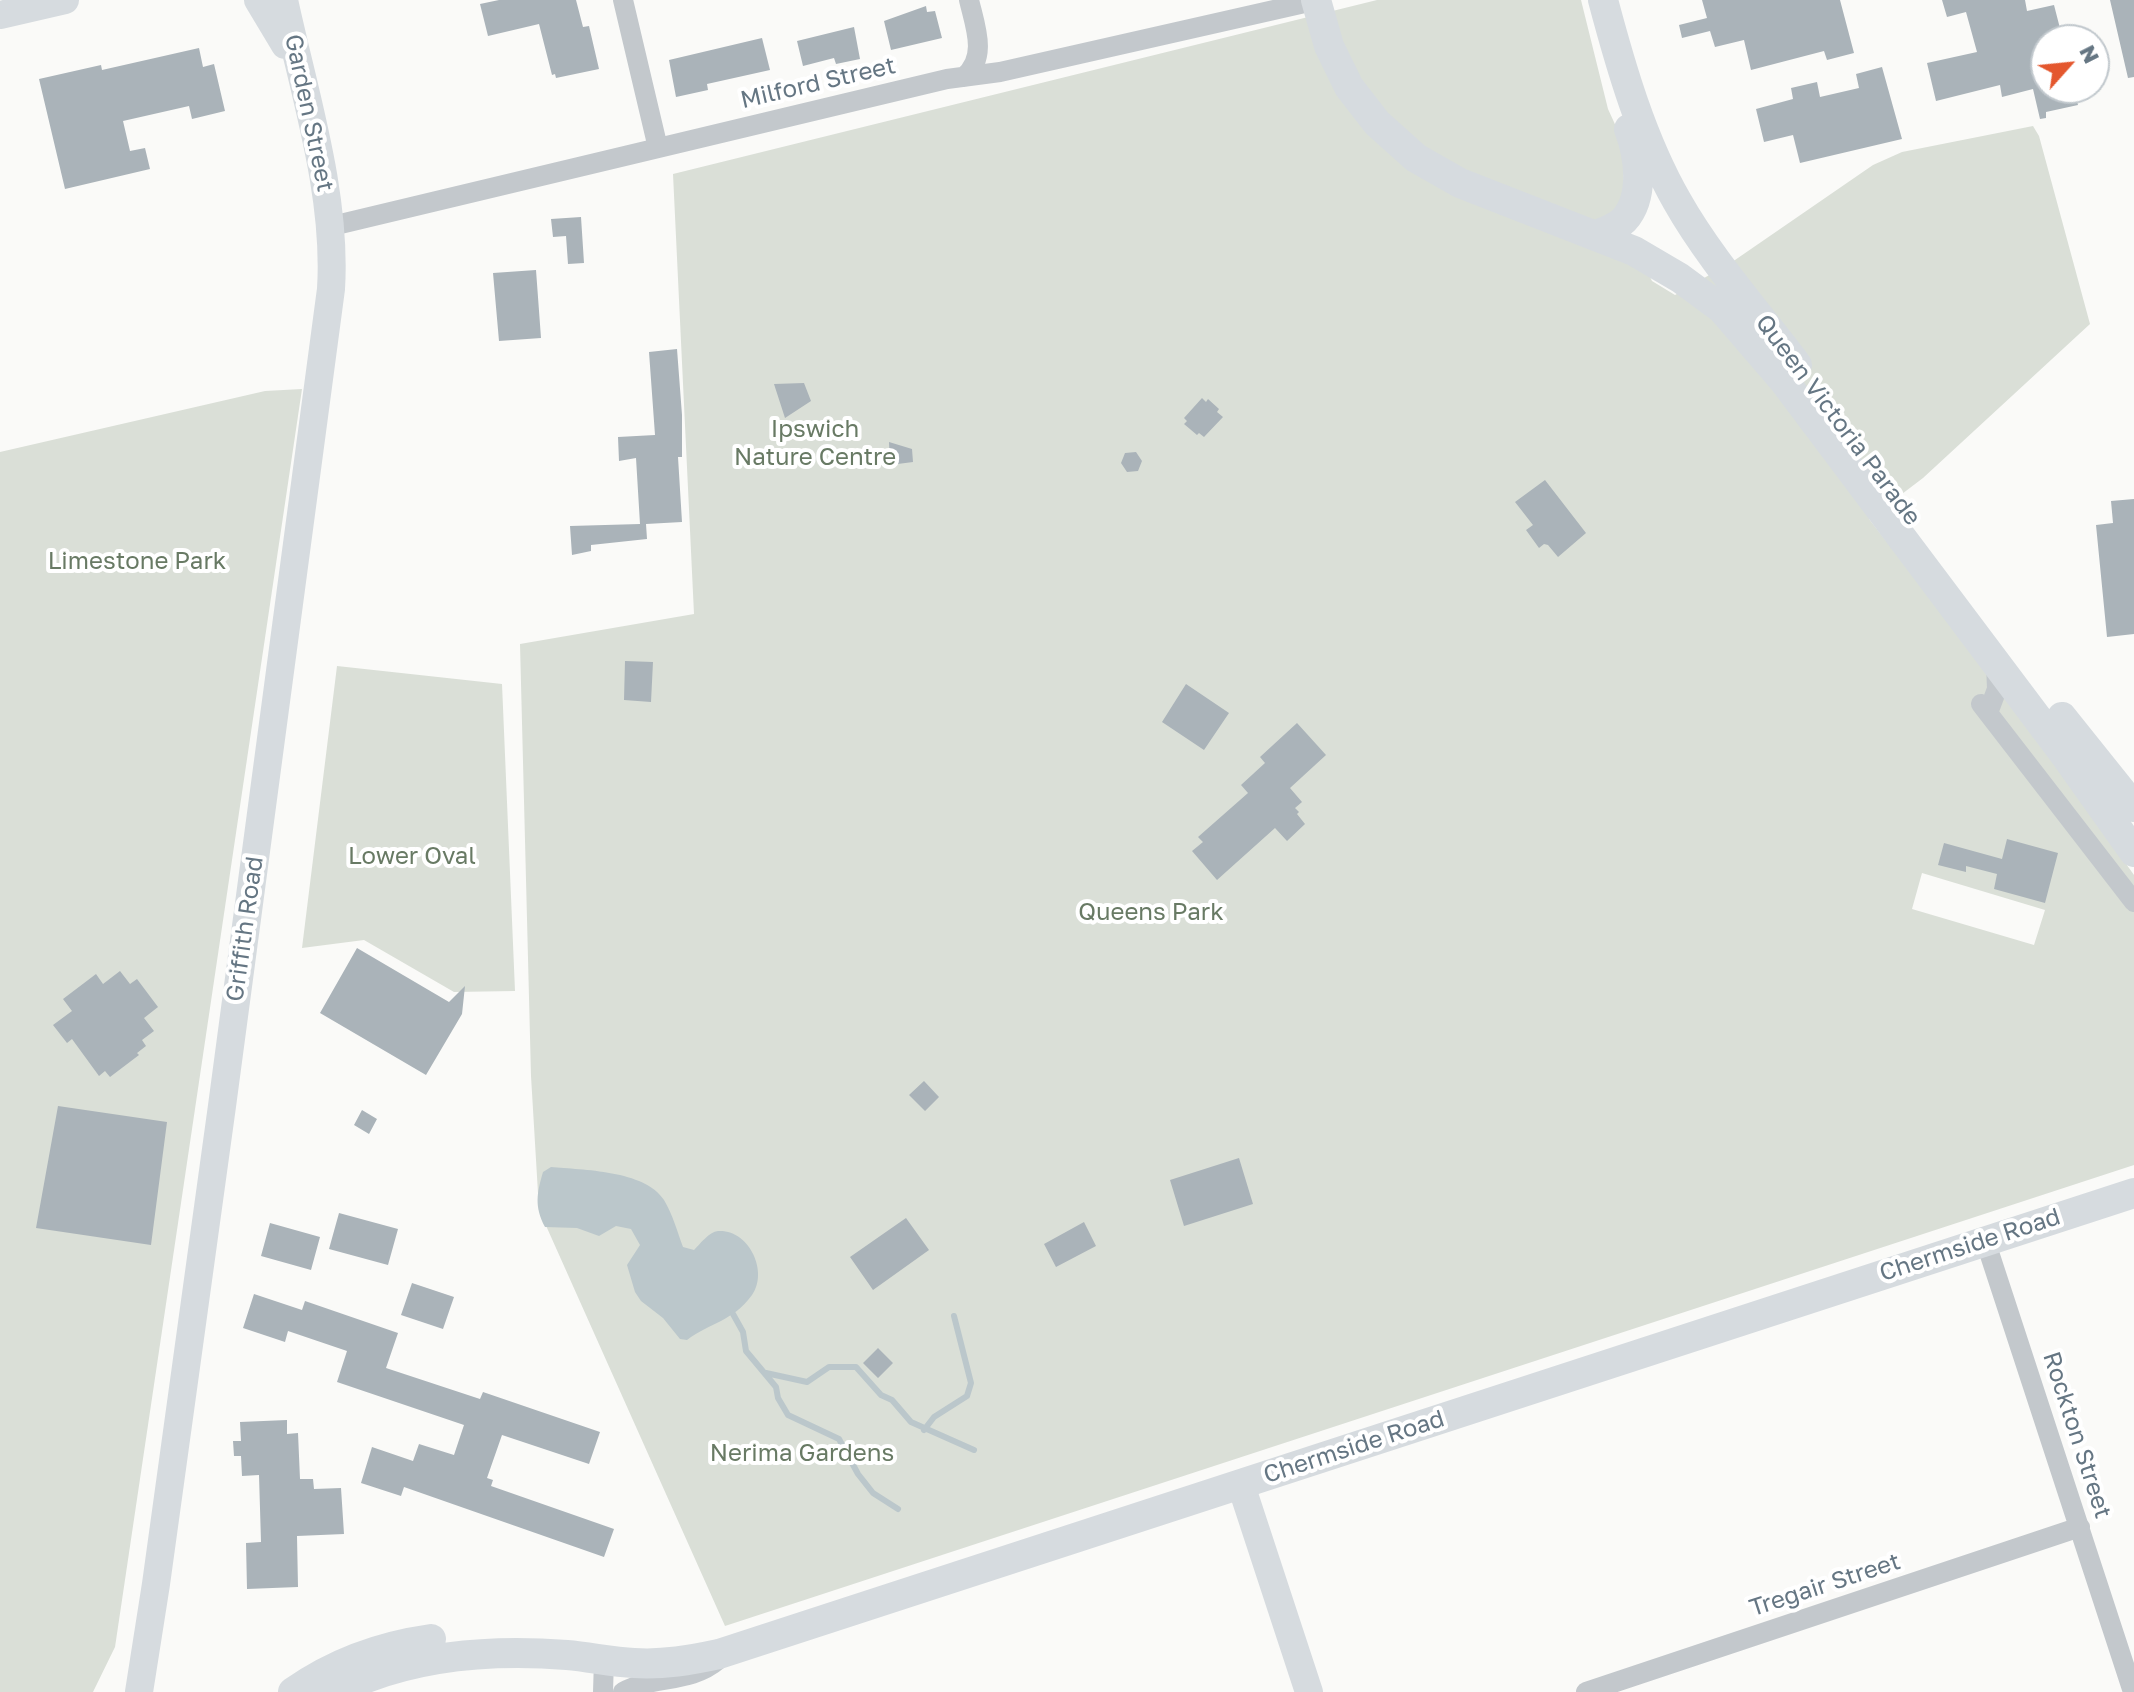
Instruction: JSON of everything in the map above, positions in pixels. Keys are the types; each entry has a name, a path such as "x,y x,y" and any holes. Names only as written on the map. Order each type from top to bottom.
{"main road":[{"name":"Queen Victoria Parade","path":"1317,0 1323,28 1338,66 1363,105 1395,141 1416,158 1460,183 1597,235 1658,265 1722,309 1784,381 2134,852"},
{"name":"Queen Victoria Parade","path":"1603,0 1616,48 1652,148 1677,201 1694,227 2009,648 2134,807"},
{"path":"1597,235 1625,218 1632,206 1637,182 1636,149 1618,90 1616,48"},
{"name":"Chermside Road","path":"335,1692 382,1671 426,1660 467,1655 567,1655 666,1663 726,1651 2134,1193"},
{"name":"Chermside Road","path":"293,1692 363,1655 429,1639 501,1639 541,1646 567,1655"}],"street":[{"path":"0,15 65,0"},
{"path":"258,0 279,38 297,57"},
{"name":"Garden Street","path":"284,0 332,226"},
{"path":"623,0 658,148"},
{"path":"964,77 975,66 978,49 969,0"},
{"name":"Milford Street","path":"332,226 936,82 992,73 1317,0"},
{"name":"Griffith Road","path":"136,1691 150,1631 326,329 332,226"},
{"path":"1996,663 1997,689 1985,708 2134,902"},
{"name":"Rockton Street","path":"1985,1240 2133,1692"},
{"path":"1241,1485 1309,1692"},
{"name":"Tregair Street","path":"1586,1692 2080,1527"},
{"path":"623,1692 638,1685 696,1674 726,1651"},
{"path":"603,1692 604,1660"}],"green space":[{"name":"Queens Park","path":"1377,0 1581,0 1608,109 1624,144 1623,198 1617,208 1652,281 1675,295 1735,260 1873,165 1902,152 2033,126 2039,136 2090,324 1923,478 1869,519 2001,688 2134,875 2134,1165 725,1626 539,1210 531,1076 520,644 694,614 673,174","holes":["1922,873 2045,910 2034,945 1912,909"]},
{"name":"Limestone Park","path":"302,389 115,1647 93,1692 0,1692 0,452 265,391"},
{"name":"Lower Oval","path":"337,666 502,684 515,991 454,992 364,940 302,948"}],"shaded area":[{"path":"551,1167 612,1173 655,1190 664,1200 683,1247 694,1250 718,1231 739,1237 747,1244 757,1264 757,1286 752,1295 729,1316 687,1340 680,1339 635,1292 627,1265 640,1245 631,1229 616,1226 599,1236 577,1228 545,1227 539,1212 538,1193 543,1172"}],"building":[{"path":"499,0 576,0 583,27 589,26 599,69 556,78 555,74 552,75 539,24 488,36 480,4"},
{"path":"1702,0 1840,0 1854,53 1827,60 1824,51 1751,70 1744,40 1715,47 1710,31 1682,38 1679,25 1707,18"},
{"path":"1942,0 2025,0 2027,11 2054,5 2059,24 2030,24 2030,90 2002,97 2000,85 1936,101 1927,63 1977,52 1966,12 1947,17"},
{"path":"2110,0 2134,0 2134,77 2128,78"},
{"path":"926,6 927,12 935,11 942,38 891,50 884,21"},
{"path":"854,27 860,59 836,64 834,58 803,66 797,41"},
{"path":"762,38 770,70 707,84 708,90 676,97 669,60"},
{"path":"199,48 203,67 214,64 225,111 192,119 189,106 123,121 130,151 145,148 150,169 65,189 39,79 101,65 102,70"},
{"path":"1882,67 1902,139 1800,163 1793,135 1764,142 1756,109 1793,99 1791,88 1817,82 1820,97 1859,88 1856,74"},
{"path":"2036,104 2078,104 2046,112 2046,118 2040,119"},
{"path":"581,217 584,263 568,264 566,236 553,237 551,219"},
{"path":"536,270 541,338 499,341 493,273"},
{"path":"677,349 682,415 682,457 678,457 682,522 646,524 647,539 591,545 591,551 572,555 570,526 640,524 636,458 619,461 618,437 655,435 649,352"},
{"path":"804,383 811,401 785,418 774,384"},
{"path":"1202,398 1206,402 1208,399 1223,417 1204,437 1184,424 1187,421 1184,418"},
{"path":"889,442 912,449 913,462 890,465"},
{"path":"1136,452 1142,461 1138,471 1127,472 1121,463 1125,453"},
{"path":"1545,480 1586,533 1558,557 1548,545 1539,548 1526,530 1533,525 1515,502"},
{"path":"2134,499 2134,634 2107,637 2096,525 2113,523 2111,501"},
{"path":"625,661 653,662 651,702 624,700"},
{"path":"1186,684 1229,713 1204,750 1162,722"},
{"path":"1297,723 1326,755 1290,788 1302,802 1295,808 1305,824 1287,841 1275,828 1217,880 1192,851 1203,842 1198,837 1248,793 1241,785 1265,763 1260,757"},
{"path":"2007,839 2058,853 2045,903 1994,889 1997,874 1966,866 1966,872 1938,865 1944,843 2002,859"},
{"path":"357,948 449,1002 465,986 462,1014 426,1075 320,1013"},
{"path":"120,971 130,984 137,979 158,1007 144,1018 154,1031 142,1040 146,1046 137,1053 139,1055 110,1077 105,1071 99,1076 72,1039 67,1043 53,1025 72,1011 63,999 96,974 103,984"},
{"path":"924,1081 939,1097 925,1111 909,1095"},
{"path":"58,1106 167,1122 151,1245 36,1228"},
{"path":"362,1110 377,1119 369,1134 354,1125"},
{"path":"1239,1158 1253,1204 1184,1226 1170,1180"},
{"path":"339,1213 398,1229 388,1265 329,1249"},
{"path":"906,1218 929,1250 873,1290 850,1257"},
{"path":"1084,1222 1096,1246 1056,1267 1044,1244"},
{"path":"270,1223 320,1237 311,1270 261,1256"},
{"path":"412,1283 454,1297 443,1329 401,1315"},
{"path":"254,1294 302,1310 305,1301 398,1333 386,1368 480,1399 483,1392 600,1432 589,1464 502,1435 487,1478 493,1480 491,1486 614,1529 604,1557 404,1487 401,1496 361,1483 372,1447 413,1461 419,1444 454,1455 464,1425 337,1382 347,1351 288,1331 285,1342 243,1328"},
{"path":"878,1348 893,1363 878,1378 863,1363"},
{"path":"287,1420 287,1434 298,1433 300,1479 313,1479 314,1489 341,1488 344,1534 297,1536 298,1587 247,1589 246,1543 261,1542 259,1475 242,1476 241,1456 234,1456 233,1441 241,1441 240,1422"}],"waterway":[{"path":"733,1314 743,1332 746,1351 776,1387 778,1398 788,1415 839,1439 858,1474 873,1493 898,1509"},
{"path":"924,1430 934,1417 967,1396 971,1383 954,1316"},
{"path":"766,1373 807,1382 829,1367 856,1367 911,1422 974,1450"}],"park label":[{"name":"Ipswich Nature Centre","path":"815,443"},
{"name":"Nerima Gardens","path":"802,1453"}]}
